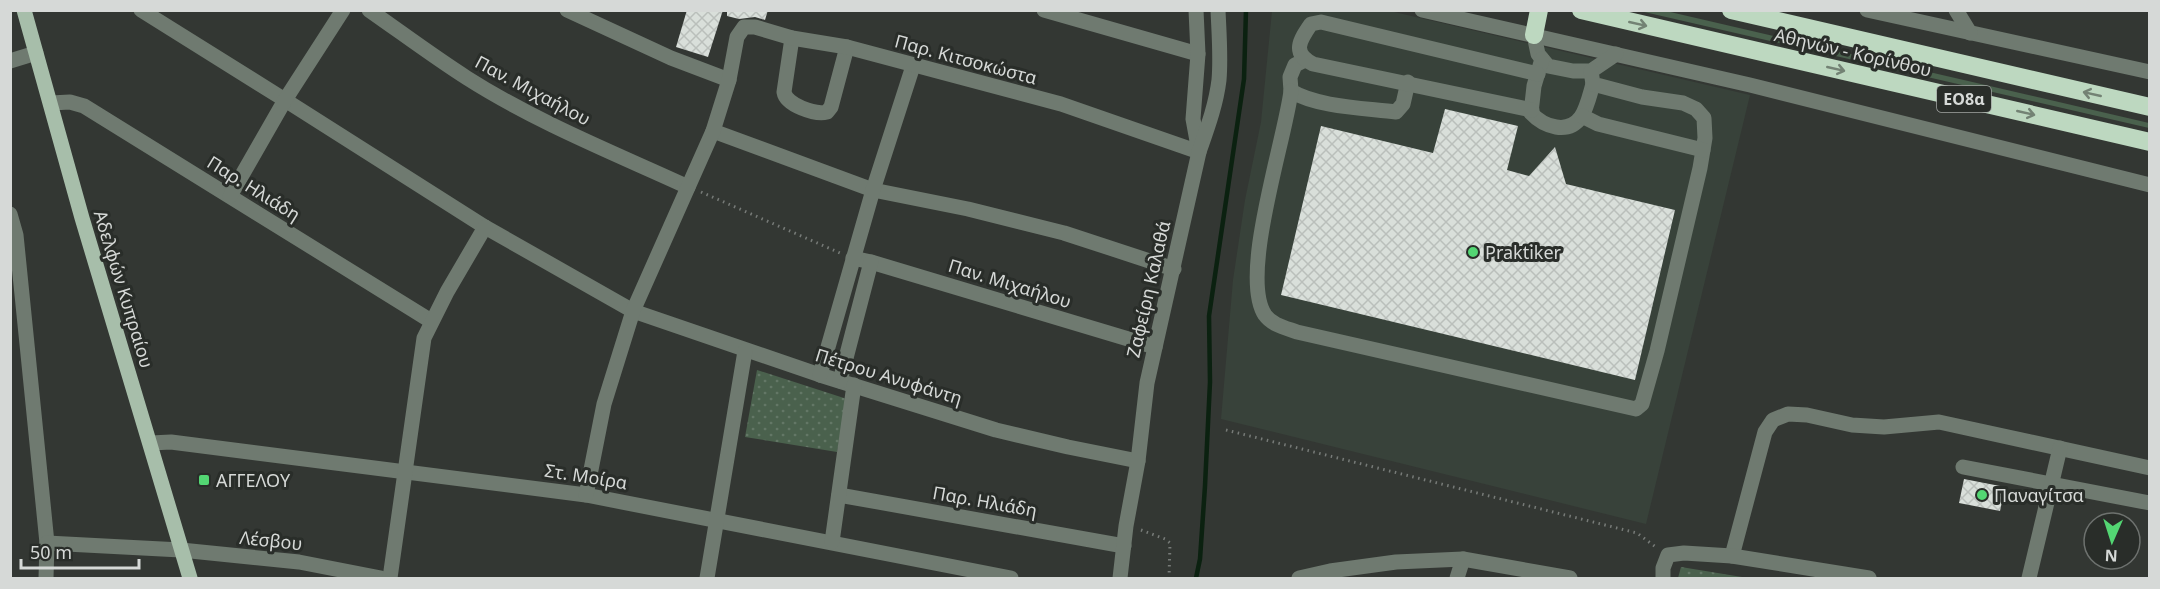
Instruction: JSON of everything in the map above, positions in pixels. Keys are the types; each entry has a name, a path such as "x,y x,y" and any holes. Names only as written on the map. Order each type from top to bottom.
{"highway":[{"path":"1534,35 1539,10"},
{"name":"Αθηνών - Κορίνθου","path":"1581,10 2150,142"},
{"name":"Αθηνών - Κορίνθου","path":"1731,10 2150,107"}],"main road":[{"name":"Αδελφών Κυπραίου","path":"24,10 82,218 190,579"}],"street":[{"name":"Πέτρου Ανυφάντη","path":"141,10 485,227 633,311 745,351 996,430 1138,461"},
{"path":"230,195 285,100 344,10"},
{"name":"Παν. Μιχαήλου","path":"369,10 467,78 501,98 543,120 688,187"},
{"path":"567,10 671,58 729,80 713,131 633,311 604,404 586,495"},
{"path":"1044,10 1198,54"},
{"path":"1196,10 1198,54 1193,119 1199,152"},
{"name":"Ζαφείρη Καλαθά","path":"1120,579 1147,383 1199,152 1219,82 1218,10"},
{"path":"1422,10 1616,54 2150,185"},
{"path":"1867,10 2150,72"},
{"path":"1956,10 1970,33"},
{"path":"1532,110 1408,82 1313,64 1305,60 1300,52 1299,40 1311,24 1321,22 1538,74"},
{"name":"Παρ. Κιτσοκώστα","path":"729,80 737,37 744,27 755,27 792,38 847,47 1061,104 1199,152"},
{"path":"1305,60 1295,65 1290,77 1288,116 1267,204 1258,256 1257,291 1264,314 1272,322 1297,332 1636,409 1642,404 1657,351 1703,150 1704,118 1696,109 1683,103 1642,97 1592,77 1548,66 1538,54 1534,35"},
{"path":"792,38 785,98 790,103 822,114 831,107 847,47"},
{"path":"10,61 36,53"},
{"path":"1542,59 1531,113 1539,122 1558,129 1571,126 1582,116 1592,77 1616,54"},
{"path":"820,375 873,190 914,66"},
{"path":"1291,91 1302,98 1316,102 1396,112 1404,104 1408,82"},
{"name":"Παρ. Ηλιάδη","path":"51,103 70,102 84,106 431,321"},
{"path":"1582,116 1598,124 1703,150"},
{"path":"713,131 873,190 968,209 1064,233 1174,269"},
{"path":"10,214 16,235 47,543 46,579"},
{"path":"390,579 424,338 431,321 485,227"},
{"name":"Παν. Μιχαήλου","path":"853,258 1155,347"},
{"path":"832,542 839,495 847,383 871,262"},
{"path":"707,579 745,351"},
{"path":"1732,556 1765,432 1773,420 1788,414 1807,415 1852,425 1884,427 1939,422 2150,468"},
{"name":"Στ. Μοίρα","path":"150,443 171,442 586,495 1011,579"},
{"path":"2029,579 2060,448"},
{"path":"1963,467 2150,503"},
{"name":"Παρ. Ηλιάδη","path":"839,495 1124,546"},
{"name":"Λέσβου","path":"47,543 181,550 298,562 381,579"},
{"path":"1663,579 1663,568 1668,555 1684,554 1732,556 1802,574 1869,579"},
{"path":"1457,579 1463,559"},
{"path":"1299,579 1396,562 1463,559 1566,578"}],"path":[{"path":"688,187 853,258"},
{"path":"1226,430 1637,533 1668,555"},
{"path":"1126,526 1165,539 1170,543 1169,579"}],"shaded area":[{"path":"1272,11 1390,11 1750,95 1646,524 1221,419 1233,280 1245,200 1261,122"}],"green space":[{"path":"1640,11 1666,11 2149,123 2149,128"},
{"path":"757,370 847,399 837,452 745,437"},
{"path":"1681,567 1748,578 1678,578"}],"building":[{"path":"687,10 723,10 708,57 676,47"},
{"path":"727,10 768,10 765,20 755,17 739,19 727,16"},
{"path":"1445,109 1518,126 1507,170 1529,176 1555,147 1566,184 1675,210 1635,380 1281,295 1321,126 1433,153"},
{"name":"Παναγίτσα","path":"1964,479 2005,487 2000,511 1959,503"}],"waterway":[{"path":"1196,578 1200,559 1205,486 1210,382 1209,316 1244,79 1246,10"}],"place":[{"name":"Praktiker","path":"1473,252"},
{"name":"ΑΓΓΕΛΟΥ","path":"204,480"},
{"name":"Παναγίτσα","path":"1982,495"}]}
